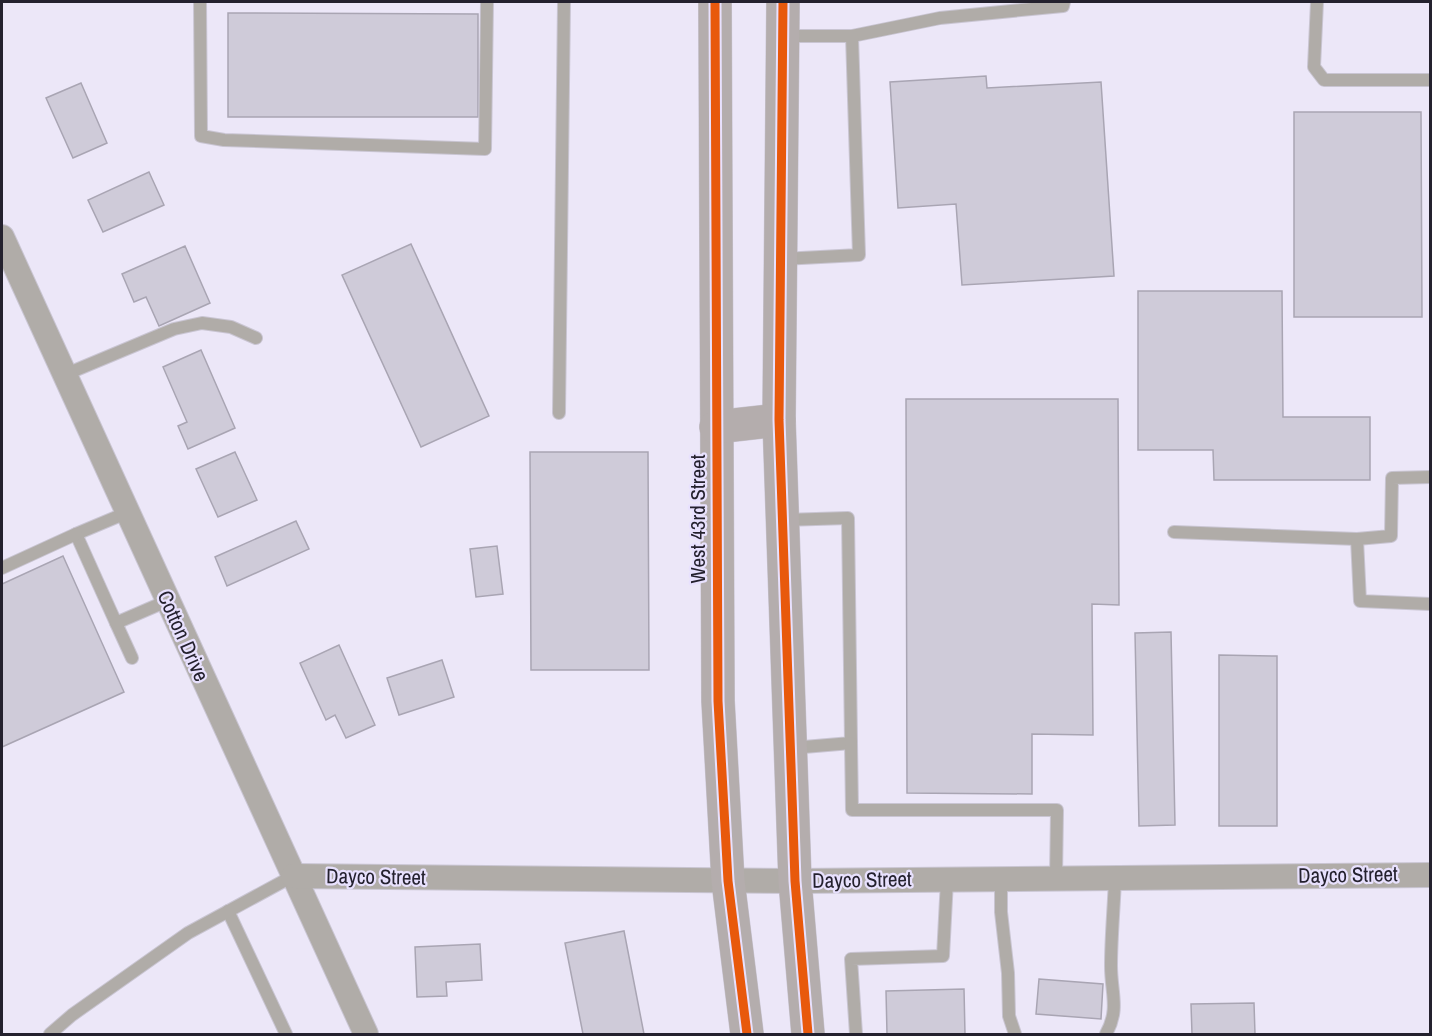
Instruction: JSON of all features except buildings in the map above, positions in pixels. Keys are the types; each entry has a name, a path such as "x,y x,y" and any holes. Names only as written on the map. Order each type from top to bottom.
{"main road":[{"name":"West 43rd Street","path":"715,2 718,701 728,880 747,1035"},
{"path":"783,2 779,420 795,881 808,1035"},
{"path":"716,427 779,420"}],"street":[{"name":"Cotton Drive","path":"2,237 366,1035"},
{"name":"Dayco Street","path":"293,876 795,881 1431,875"}],"lane":[{"path":"200,2 201,136 224,140 485,149 487,2"},
{"path":"559,413 564,2"},
{"path":"783,36 852,36 940,18 1063,6 1064,2"},
{"path":"1317,2 1314,67 1324,80 1431,80"},
{"path":"781,259 859,255 852,36"},
{"path":"64,375 174,329 202,323 231,327 256,338"},
{"path":"1174,532 1357,539 1391,536 1392,478 1431,477"},
{"path":"2,568 126,513"},
{"path":"782,520 848,518 852,810 1057,810 1056,878"},
{"path":"76,534 132,658"},
{"path":"1357,539 1360,601 1431,604"},
{"path":"116,623 167,601"},
{"path":"790,748 851,743"},
{"path":"50,1035 72,1016 188,933 293,876"},
{"path":"1106,1035 1112,1024 1115,1008 1111,968 1115,878"},
{"path":"1001,879 1001,912 1008,973 1009,1016 1015,1035"},
{"path":"856,1035 851,959 943,956 947,880"},
{"path":"228,911 286,1035"}],"cycle path":[{"path":"715,2 718,701 728,881 747,1034"},
{"path":"783,2 779,420 795,881 808,1034"}]}
